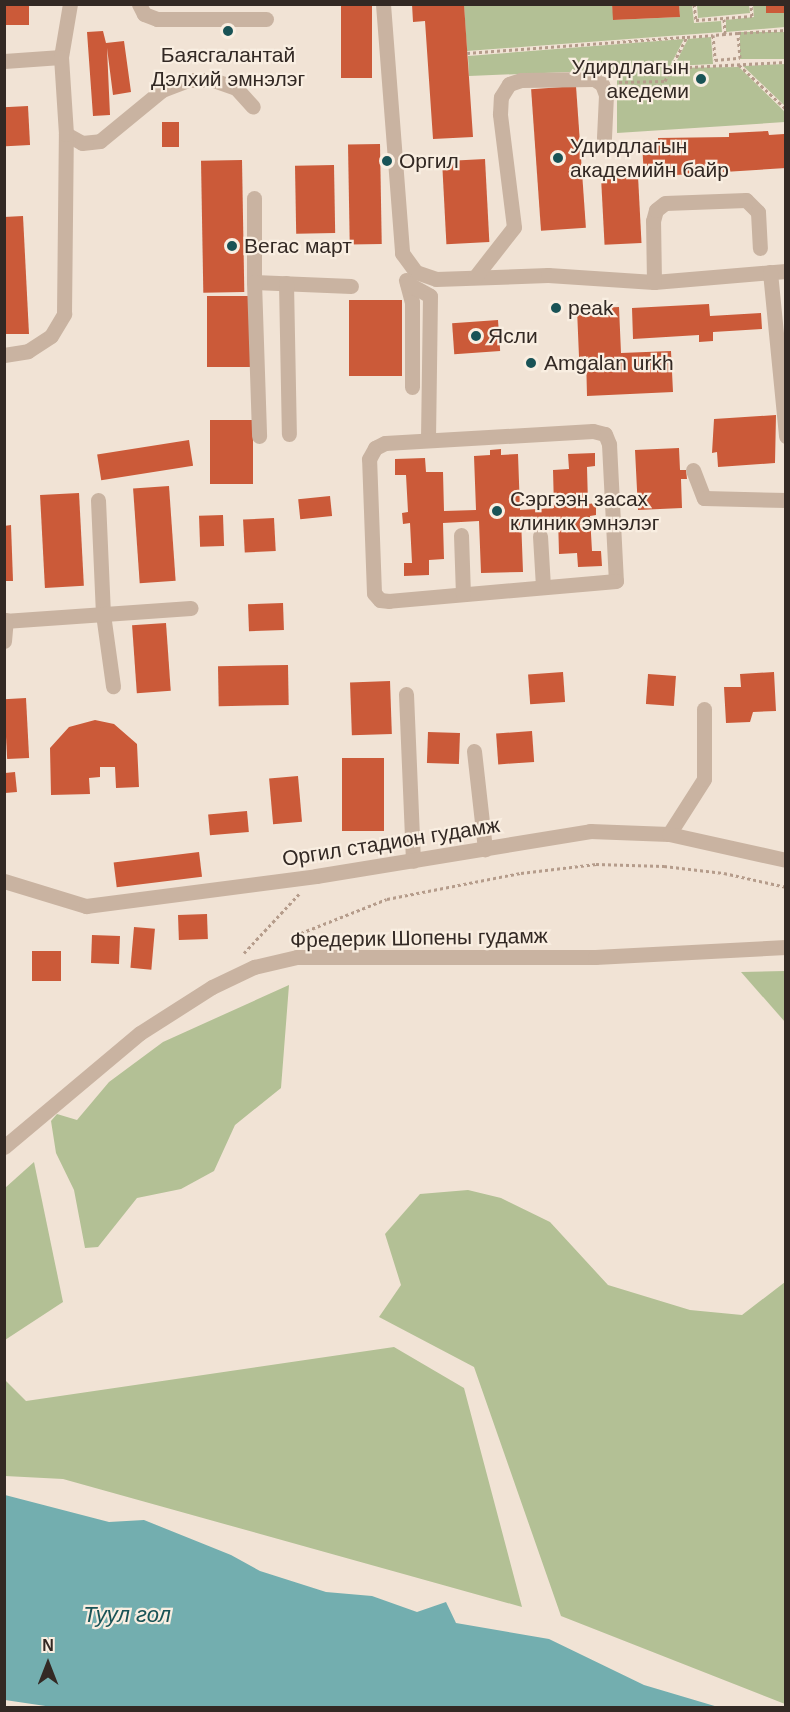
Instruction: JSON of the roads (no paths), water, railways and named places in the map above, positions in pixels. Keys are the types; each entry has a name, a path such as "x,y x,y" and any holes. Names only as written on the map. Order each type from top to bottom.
{"street":[{"path":"4,354 28,351 51,336 64,314 66,134 62,57 70,4"},
{"path":"139,4 144,14 157,19 266,19"},
{"path":"383,4 402,253 406,283 412,302 412,387"},
{"path":"4,61 62,57"},
{"path":"475,278 514,226 500,114 501,97 509,84 520,80 594,79 602,84 606,95 604,138"},
{"path":"66,134 82,142 100,141 162,90 188,80 213,80 236,88 253,107"},
{"path":"254,198 259,436"},
{"path":"654,282 654,215 665,203 746,200 758,212 760,248"},
{"path":"402,253 409,266 424,276 475,278 548,276 654,282 778,271 786,436"},
{"path":"254,282 351,285"},
{"path":"286,283 289,434"},
{"path":"406,283 430,296 428,441"},
{"path":"593,431 604,434 609,444 616,581 380,600 374,593 369,459 375,448 385,443 428,441 593,431"},
{"path":"693,470 704,498 786,500"},
{"path":"98,500 103,614 113,686"},
{"path":"461,535 463,594"},
{"path":"540,536 543,587"},
{"path":"4,641 5,620 191,608"},
{"path":"406,694 413,861"},
{"path":"669,834 704,779 704,709"},
{"path":"474,751 485,849"},
{"name":"Оргил стадион гудамж","path":"4,881 86,906 316,876 590,831 669,834 786,860"},
{"name":"Фредерик Шопены гудамж","path":"4,1147 140,1033 212,987 254,967 297,957 595,957 786,947"}],"water":[{"name":"Туул гол","path":"5,1495 109,1522 144,1520 231,1555 260,1571 326,1592 372,1596 417,1612 446,1602 456,1623 549,1639 644,1685 718,1707 59,1708 5,1700"}],"place":[{"name":"Баясгалантай Дэлхий эмнэлэг","path":"228,31"},
{"name":"Удирдлагын акедеми","path":"701,79"},
{"name":"Удирдлагын академийн байр","path":"558,158"},
{"name":"Оргил","path":"387,161"},
{"name":"Вегас март","path":"232,246"},
{"name":"peak","path":"556,308"},
{"name":"Ясли","path":"476,336"},
{"name":"Amgalan urkh","path":"531,363"},
{"name":"Сэргээн засах клиник эмнэлэг","path":"497,511"}]}
